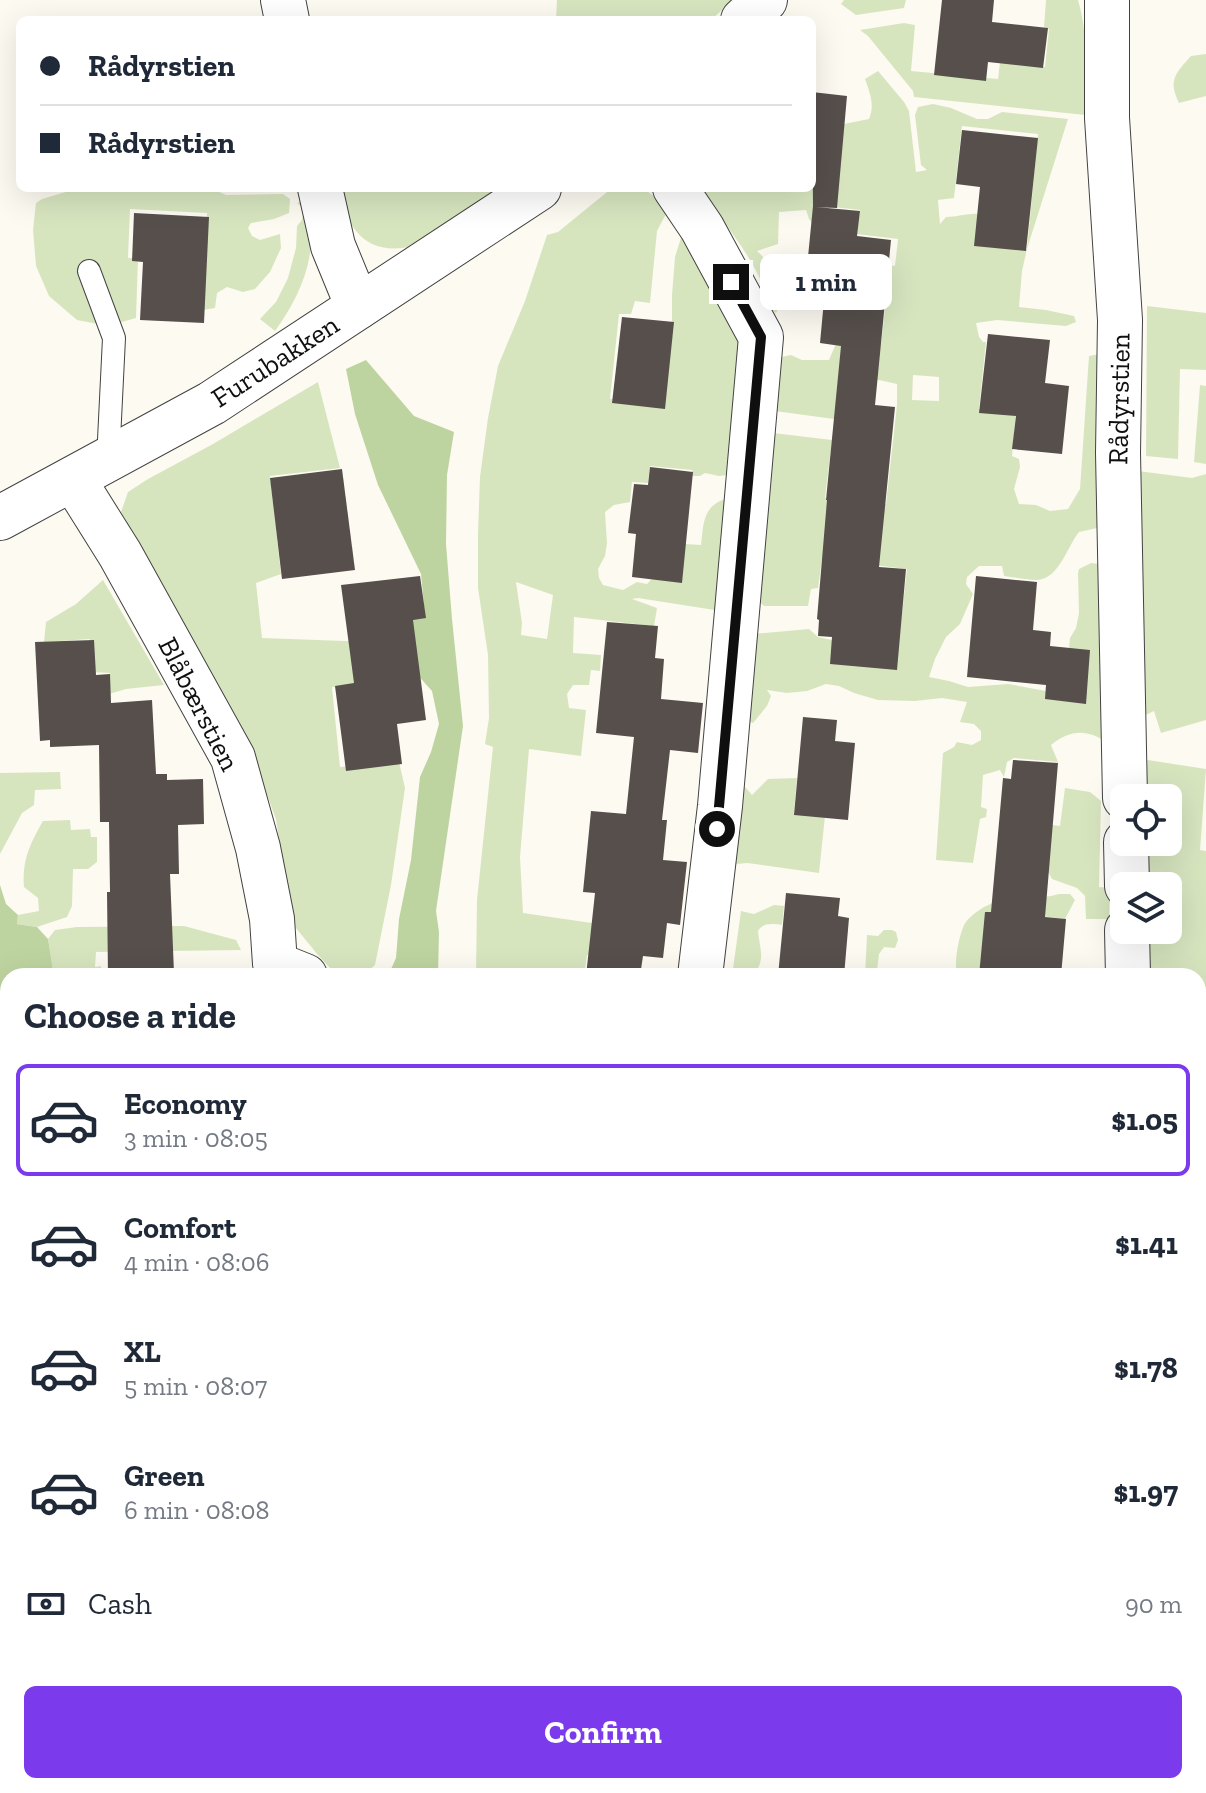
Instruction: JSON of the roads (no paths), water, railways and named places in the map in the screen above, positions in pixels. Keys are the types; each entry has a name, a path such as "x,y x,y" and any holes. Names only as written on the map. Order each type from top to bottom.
{"street":[{"path":"747,16 765,0"},
{"name":"Rådyrstien","path":"1107,0 1107,118 1120,320 1118,453 1125,784"},
{"path":"321,192 333,246 358,307"},
{"name":"Furubakken","path":"0,518 212,403 533,192"},
{"path":"678,192 702,228 761,337 720,806 701,968"},
{"name":"Blåbærstien","path":"91,469 120,554 233,758 258,848 272,919 275,964 285,968"},
{"path":"1127,944 1128,968"}],"lane":[{"path":"89,271 114,338 91,469"}]}
